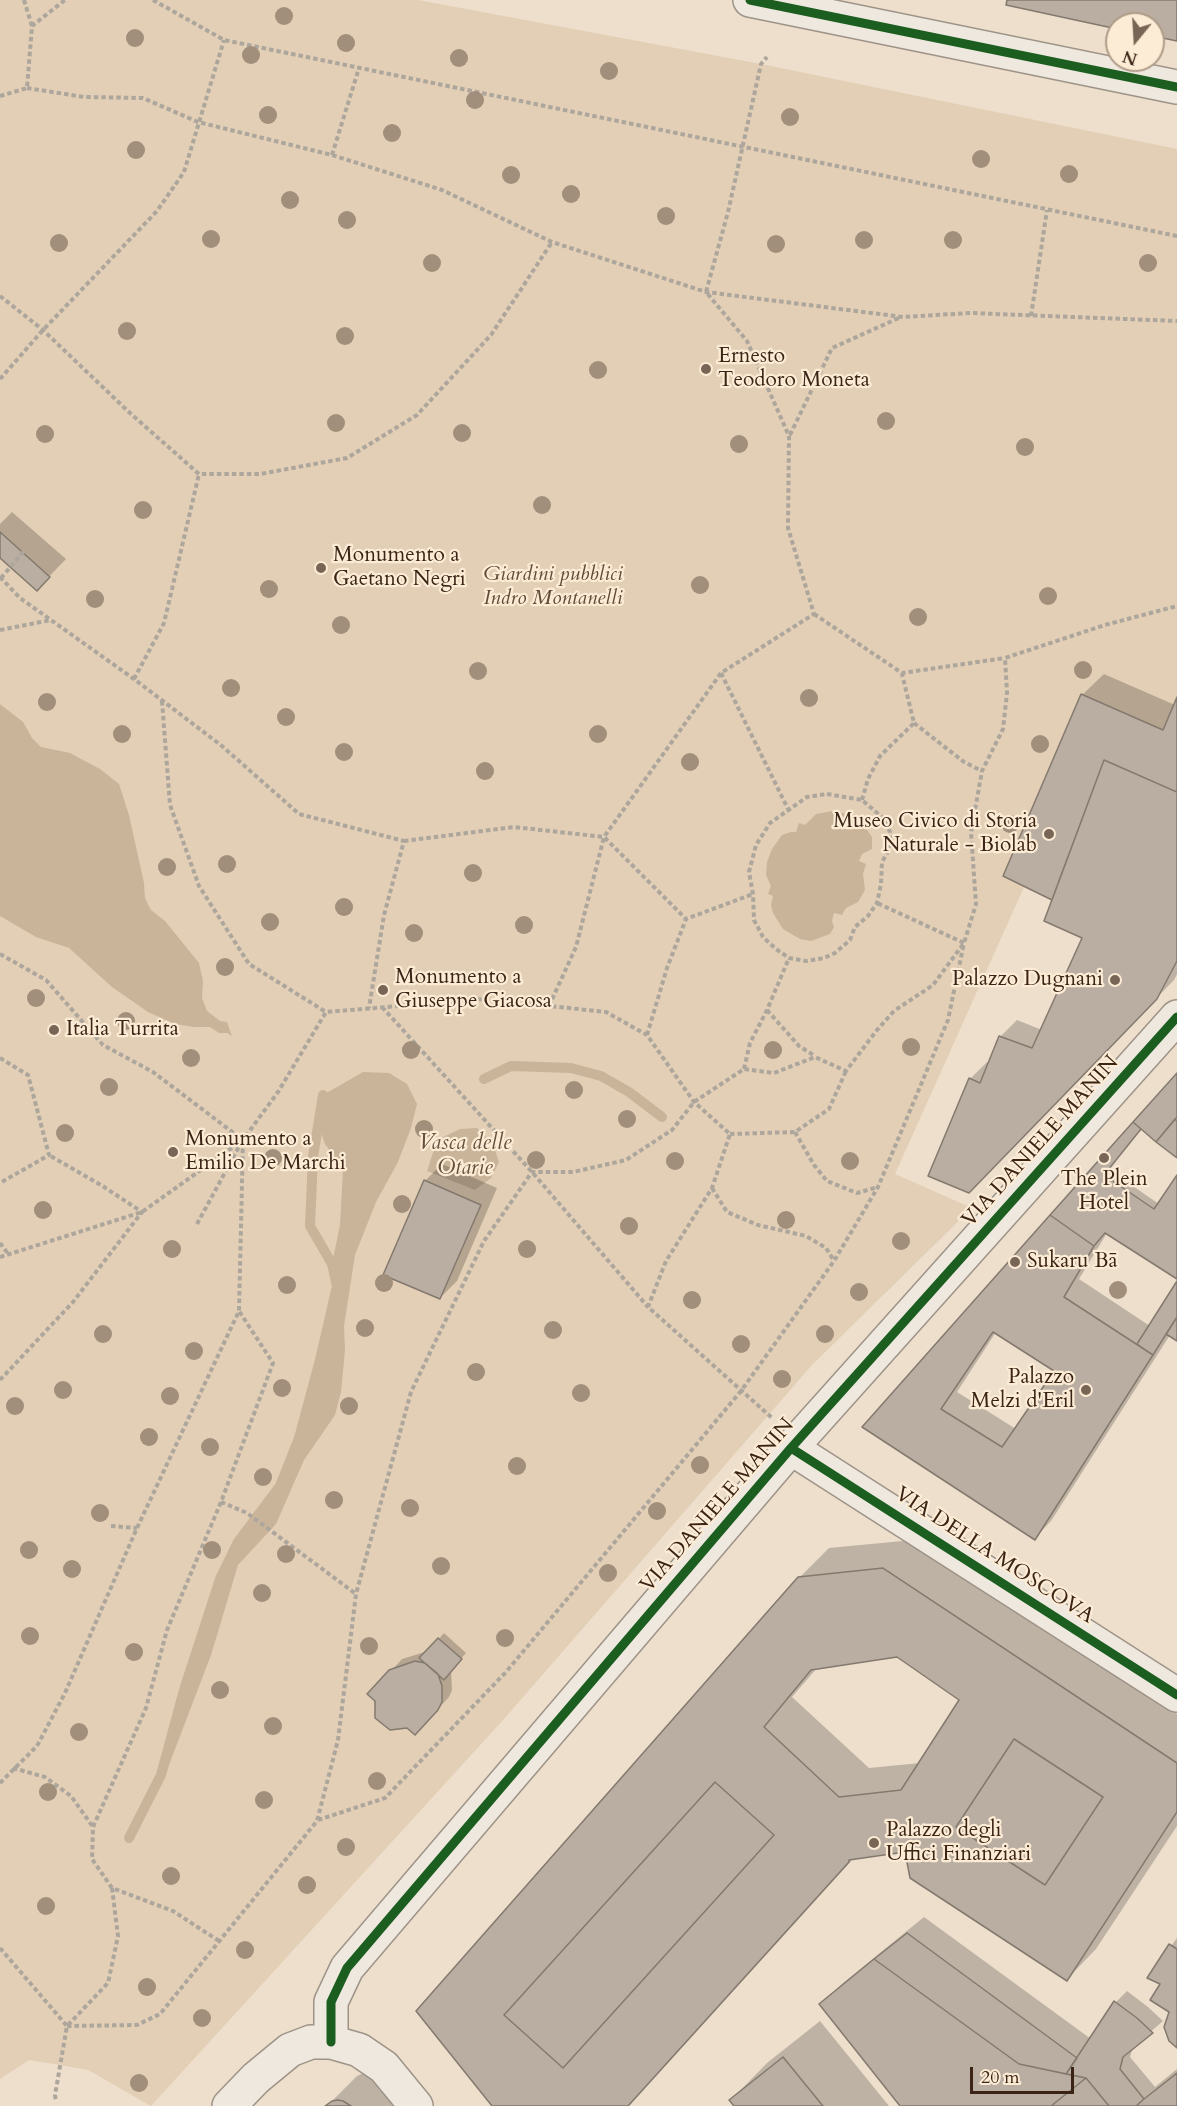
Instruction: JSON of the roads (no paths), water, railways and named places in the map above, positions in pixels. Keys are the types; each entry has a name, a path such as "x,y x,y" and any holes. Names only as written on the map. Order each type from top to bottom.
{"street":[{"path":"750,0 1177,87"},
{"name":"VIA DANIELE MANIN","path":"331,2042 331,2002 347,1968 791,1448 1177,1017"},
{"name":"VIA DELLA MOSCOVA","path":"791,1448 1177,1695"},
{"path":"229,2106 256,2078 290,2050 311,2042 331,2042 359,2050 384,2067 416,2106"},
{"path":"237,2106 256,2078"}],"water":[{"path":"0,704 23,722 32,738 41,747 70,753 100,769 119,784 129,815 144,883 145,898 151,910 165,921 199,963 203,981 202,998 207,1011 220,1021 227,1022 232,1036 219,1033 210,1027 175,1024 148,1012 112,987 69,948 36,937 0,916"},
{"path":"832,811 859,818 872,837 872,849 862,854 859,861 866,864 863,874 865,890 858,902 846,908 842,915 834,913 832,921 834,927 830,934 811,941 800,939 783,929 773,913 771,905 773,896 768,894 771,886 766,875 767,862 772,849 782,835 796,832 799,823 805,825 816,814"},
{"path":"363,1072 389,1073 407,1084 417,1104 398,1162 376,1202 355,1255 344,1326 345,1350 341,1392 335,1415 304,1460 276,1524 238,1565 211,1655 164,1778 134,1837 129,1838 161,1775 184,1690 220,1579 238,1542 279,1486 299,1438 337,1286 332,1264 340,1225 343,1169 325,1144 318,1124 323,1095"},
{"name":"Vasca delle Otarie","path":"477,1128 493,1144 499,1162 491,1178 475,1190 427,1171 437,1140 460,1129"}],"waterway":[{"path":"484,1079 511,1066 571,1068 601,1076 629,1092 662,1117"},
{"path":"129,1838 161,1775 184,1690 220,1579 238,1542 280,1486 299,1438 320,1360 337,1286 332,1264 310,1226 313,1157 323,1095"}],"place":[{"name":"Ernesto Teodoro Moneta","path":"706,369"},
{"name":"Monumento a Gaetano Negri","path":"321,568"},
{"name":"Museo Civico di Storia Naturale - Biolab","path":"1049,834"},
{"name":"Palazzo Dugnani","path":"1115,980"},
{"name":"Monumento a Giuseppe Giacosa","path":"383,990"},
{"name":"Italia Turrita","path":"54,1030"},
{"name":"Monumento a Emilio De Marchi","path":"173,1152"},
{"name":"The Plein Hotel","path":"1104,1158"},
{"name":"Sukaru Bā","path":"1015,1262"},
{"name":"Palazzo Melzi d'Eril","path":"1086,1390"},
{"name":"Palazzo degli Uffici Finanziari","path":"874,1843"}],"park label":[{"name":"Giardini pubblici Indro Montanelli","path":"553,587"}]}
